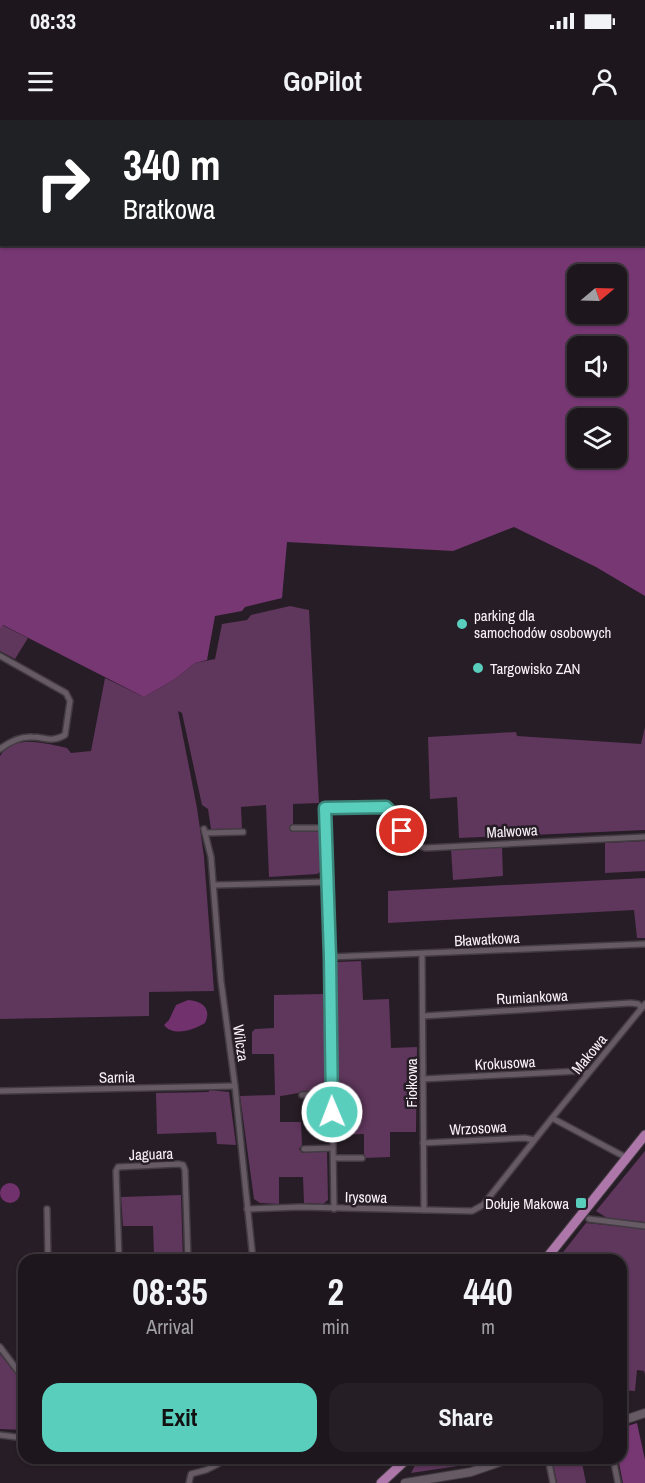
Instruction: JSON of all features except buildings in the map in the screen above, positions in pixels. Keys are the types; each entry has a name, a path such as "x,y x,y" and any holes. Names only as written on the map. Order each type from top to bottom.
{"main road":[{"path":"550,1254 645,1135"},
{"path":"385,1482 402,1464"}],"street":[{"path":"0,656 66,693 70,701 65,735 56,740 30,736 16,739 0,749"},
{"name":"Malwowa","path":"326,828 325,808 386,807 391,812 392,820 408,841 425,848 645,837"},
{"path":"293,828 326,828 334,1209"},
{"name":"Wilcza","path":"243,832 205,831 211,857 221,981 235,1086 252,1254"},
{"path":"214,885 327,882"},
{"name":"Bławatkowa","path":"330,957 645,944"},
{"name":"Fiołkowa","path":"422,955 424,1210"},
{"name":"Rumiankowa","path":"423,1016 631,1003 643,1006"},
{"name":"Makowa","path":"483,1205 643,1006"},
{"name":"Krokusowa","path":"423,1079 580,1071 588,1073"},
{"name":"Sarnia","path":"0,1091 235,1086"},
{"path":"302,1095 332,1093"},
{"path":"552,1118 627,1158"},
{"name":"Wrzosowa","path":"423,1143 525,1138 534,1140"},
{"path":"304,1149 333,1148"},
{"path":"334,1158 362,1158"},
{"name":"Jaguara","path":"119,1254 116,1171 118,1167 178,1164 183,1165 185,1170 188,1254"},
{"name":"Irysowa","path":"247,1209 300,1207 472,1211 483,1205"},
{"path":"47,1209 48,1254"},
{"path":"589,1219 645,1226"},
{"path":"0,1347 18,1368"},
{"path":"627,1418 645,1413"},
{"path":"0,1435 18,1437"},
{"path":"189,1483 191,1474 218,1464"},
{"path":"405,1483 471,1472 494,1464"},
{"path":"549,1464 553,1483"},
{"path":"614,1464 618,1483"}],"shaded area":[{"path":"0,246 645,246 645,596 596,567 514,527 453,551 287,542 282,598 245,607 242,611 215,616 207,660 195,663 175,679 144,697 3,625 0,629"},
{"path":"290,606 309,610 319,803 293,804 293,825 290,829 294,832 319,831 320,872 269,877 266,805 241,807 242,829 211,829 208,809 202,805 182,713 178,711 204,857 214,991 149,992 149,1016 0,1019 0,756 13,744 22,742 67,748 71,753 91,751 105,678 144,697 175,679 195,663 215,659 222,624 247,620 251,615"},
{"path":"2,625 28,638 15,659 0,651"},
{"path":"645,727 645,830 459,838 457,797 430,799 428,737 516,732 517,736 641,744"},
{"path":"645,841 645,871 605,873 605,843"},
{"path":"502,847 503,876 453,880 451,849"},
{"path":"645,878 645,938 637,938 634,910 388,923 388,891"},
{"path":"361,961 363,1000 389,999 391,1048 417,1047 416,1132 390,1132 390,1157 364,1158 364,1134 337,1135 334,965 338,962"},
{"path":"323,994 326,1089 280,1096 280,1122 301,1122 302,1145 299,1149 302,1153 327,1151 328,1200 323,1204 304,1203 303,1177 279,1177 279,1204 260,1203 254,1199 240,1096 275,1095 274,1054 252,1054 252,1032 255,1029 274,1028 274,995"},
{"path":"188,1000 204,1006 207,1013 205,1023 184,1031 168,1029 164,1025 176,1005"},
{"path":"209,1090 229,1092 236,1145 217,1144 216,1132 157,1134 156,1093 209,1092"},
{"path":"645,1151 645,1222 607,1218 596,1211"},
{"path":"6,1183 14,1183 20,1189 20,1197 14,1203 6,1203 0,1197 0,1189"},
{"path":"181,1195 183,1254 154,1254 153,1226 123,1226 121,1197"},
{"path":"586,1223 645,1229 645,1375 644,1371 637,1370 635,1391 627,1390 627,1254 562,1254"},
{"path":"0,1354 18,1376 18,1430 0,1429"},
{"path":"637,1423 645,1460 645,1483 623,1483 619,1464 627,1464 627,1426"},
{"path":"416,1464 471,1464 411,1473"},
{"path":"553,1464 582,1464 586,1483 557,1483"}],"place":[{"name":"parking dla samochodów osobowych","path":"462,624"},
{"name":"Targowisko ZAN","path":"478,668"},
{"name":"Dołuje Makowa","path":"581,1203"}],"route":[{"path":"332,1112 325,808 386,807 391,812 392,820 402,831"}]}
